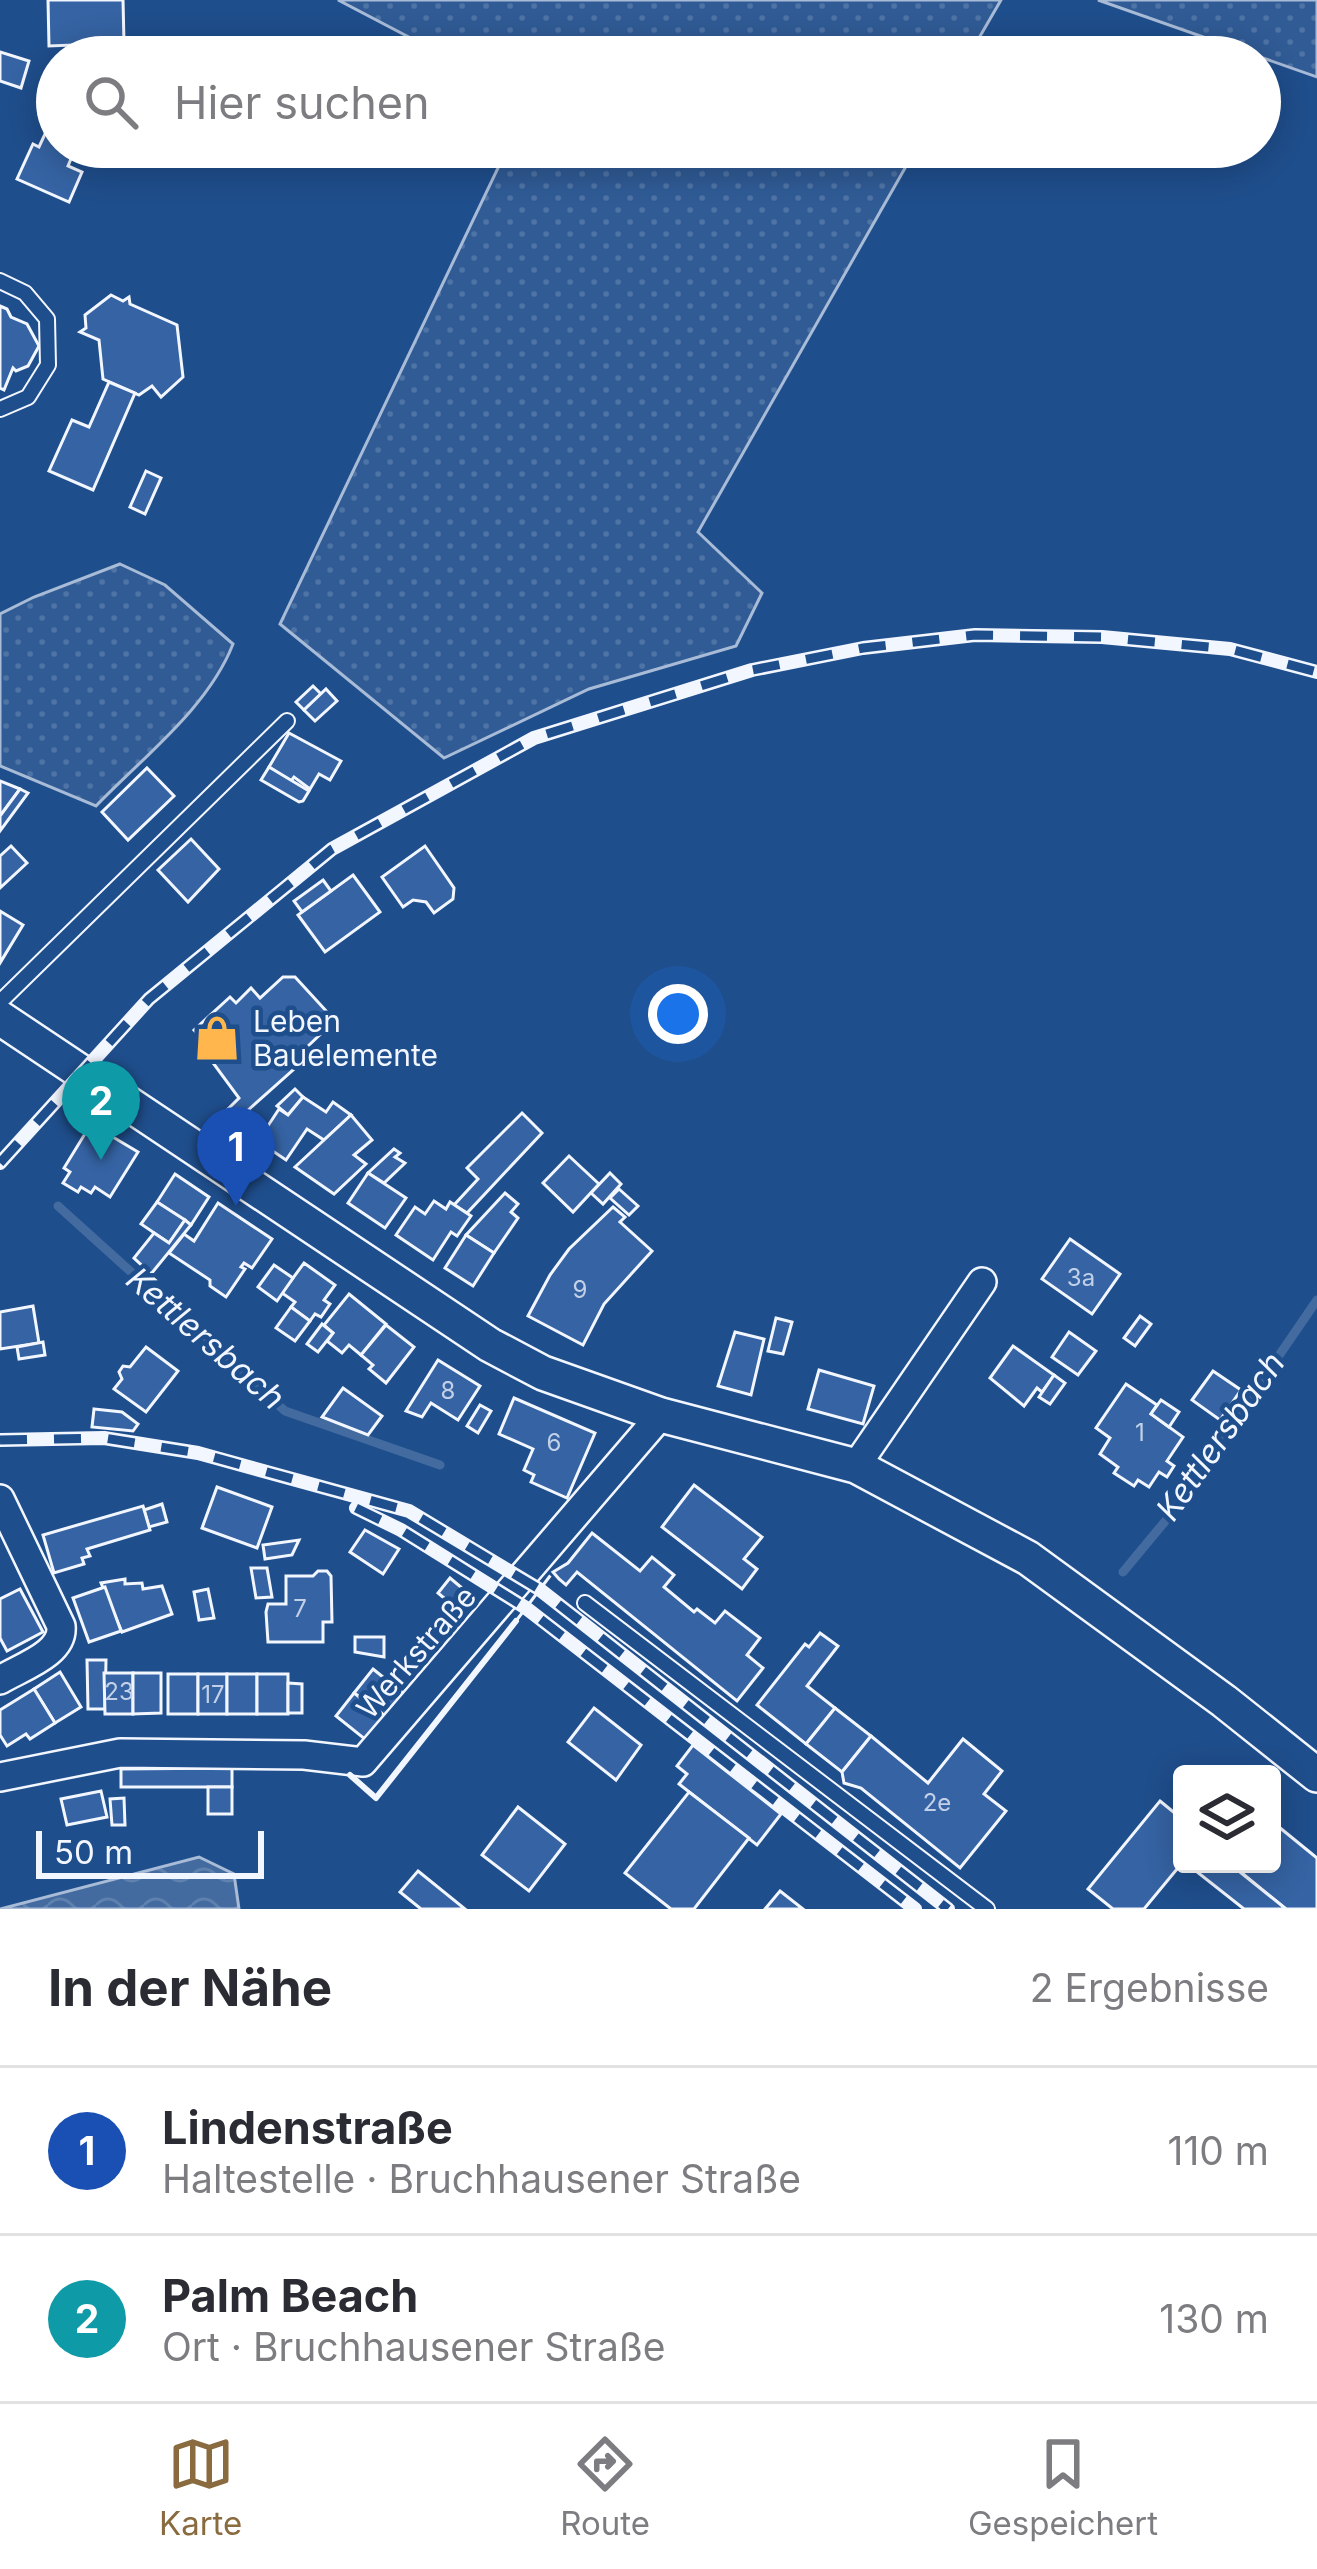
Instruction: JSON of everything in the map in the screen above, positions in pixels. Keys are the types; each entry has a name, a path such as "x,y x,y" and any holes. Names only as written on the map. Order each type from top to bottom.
{"street":[{"path":"0,1018 490,1345 543,1372 661,1415 856,1466 1028,1558 1317,1775"},
{"path":"856,1466 982,1282"},
{"name":"Werkstraße","path":"0,1777 120,1753 304,1755 363,1762 661,1415"},
{"path":"0,1499 61,1625 62,1637 57,1646 0,1680"}],"lane":[{"path":"0,281 25,293 47,319 48,365 28,397 0,409"},
{"path":"0,1003 287,721"},
{"path":"585,1603 987,1909"}],"shaded area":[{"path":"338,0 1001,0 980,36 407,36"},
{"path":"1098,0 1317,0 1317,77 1281,64 1281,36 1200,36"},
{"path":"498,168 905,168 698,532 762,593 736,646 589,689 444,758 280,624"},
{"path":"120,564 165,585 233,644 191,710 96,806 0,766 0,614"}],"water":[{"path":"199,1857 234,1874 239,1909 0,1909"}],"building":[{"path":"48,0 123,0 124,36 49,36"},
{"path":"0,52 29,61 21,88 0,81"},
{"path":"33,144 36,168 82,172 69,202 17,179"},
{"path":"111,295 123,301 129,297 130,304 177,325 183,377 161,397 152,386 139,395 103,379 99,340 80,332 86,328 85,315"},
{"path":"0,306 27,324 39,346 28,366 13,368 4,390 0,388"},
{"path":"109,382 135,393 93,490 49,471 72,420 89,427"},
{"path":"146,471 161,478 145,514 130,507"},
{"path":"313,686 321,694 304,710 296,702"},
{"path":"326,689 337,701 315,721 304,710"},
{"path":"289,733 341,761 330,780 319,774 310,789 269,767"},
{"path":"269,767 309,791 303,801 261,780"},
{"path":"147,768 174,796 128,840 102,812"},
{"path":"0,781 20,789 0,816"},
{"path":"20,789 28,793 0,831 0,816"},
{"path":"191,839 219,869 188,902 158,870"},
{"path":"11,846 27,863 0,888 0,856"},
{"path":"425,846 454,888 453,899 434,913 426,902 413,900 403,907 382,877"},
{"path":"353,875 380,912 325,952 298,915"},
{"path":"323,880 331,891 302,912 294,901"},
{"path":"0,911 23,925 0,963"},
{"path":"283,977 295,977 329,1014 329,1026 307,1047 312,1053 237,1120 227,1110 239,1098 194,1030 230,997 236,1003 251,988 260,998"},
{"path":"295,1089 303,1097 288,1115 277,1106"},
{"path":"303,1097 326,1112 333,1102 351,1115 324,1140 307,1129 286,1160 258,1141 279,1109 288,1115"},
{"path":"522,1113 542,1133 467,1213 454,1205 478,1179 467,1168"},
{"path":"351,1115 372,1140 354,1155 366,1164 334,1194 295,1167"},
{"path":"91,1124 138,1152 110,1197 95,1187 91,1193 81,1187 78,1192 63,1183 70,1172 64,1168"},
{"path":"394,1149 400,1153 395,1157 405,1163 384,1183 368,1173"},
{"path":"569,1156 599,1184 573,1212 543,1183"},
{"path":"368,1173 406,1198 385,1228 348,1203"},
{"path":"610,1173 621,1184 603,1204 591,1193"},
{"path":"175,1174 209,1197 191,1225 157,1202"},
{"path":"619,1189 638,1206 629,1215 610,1198"},
{"path":"505,1193 518,1204 511,1212 518,1218 494,1253 466,1235"},
{"path":"434,1201 446,1209 450,1202 471,1216 457,1236 451,1232 433,1260 396,1235 415,1207 425,1214"},
{"path":"157,1202 185,1220 169,1243 141,1224"},
{"path":"218,1203 272,1239 252,1268 244,1263 241,1267 245,1269 226,1297 210,1286 210,1280 169,1253 184,1234 194,1241"},
{"path":"613,1207 625,1217 620,1222 652,1251 604,1304 583,1345 528,1316 569,1249"},
{"path":"185,1220 191,1225 151,1274 134,1258 154,1233 169,1243"},
{"path":"466,1235 494,1253 473,1286 445,1268"},
{"path":"1070,1239 1120,1274 1092,1314 1042,1279"},
{"path":"304,1263 335,1285 324,1300 330,1304 321,1317 315,1314 310,1321 282,1293"},
{"path":"274,1265 293,1278 277,1301 258,1287"},
{"path":"349,1294 386,1324 361,1355 349,1345 342,1353 327,1341 333,1333 324,1325"},
{"path":"33,1306 39,1343 0,1349 0,1312"},
{"path":"291,1307 310,1321 295,1341 276,1328"},
{"path":"1140,1316 1151,1324 1135,1346 1124,1338"},
{"path":"776,1318 792,1322 783,1354 768,1351"},
{"path":"322,1324 333,1333 318,1352 307,1344"},
{"path":"386,1325 414,1347 386,1383 361,1355"},
{"path":"735,1332 764,1339 751,1395 718,1386"},
{"path":"1069,1332 1096,1351 1078,1375 1052,1357"},
{"path":"43,1342 45,1355 19,1359 17,1347"},
{"path":"1013,1346 1054,1375 1024,1406 990,1378"},
{"path":"146,1347 178,1371 146,1412 114,1389 122,1379 123,1366 130,1367"},
{"path":"438,1360 480,1386 458,1420 431,1403 422,1417 406,1411"},
{"path":"819,1370 874,1386 863,1424 808,1409"},
{"path":"1213,1371 1241,1390 1220,1420 1192,1400"},
{"path":"1054,1375 1065,1383 1050,1404 1039,1397"},
{"path":"1126,1384 1157,1405 1151,1414 1183,1437 1167,1461 1174,1466 1167,1477 1159,1472 1149,1487 1138,1480 1134,1486 1114,1473 1118,1467 1100,1454 1110,1438 1096,1428"},
{"path":"343,1388 382,1416 368,1435 322,1417"},
{"path":"514,1398 595,1433 567,1498 531,1482 534,1475 524,1470 533,1449 499,1434"},
{"path":"1161,1400 1179,1412 1169,1427 1151,1414"},
{"path":"480,1405 491,1411 478,1433 467,1426"},
{"path":"94,1409 122,1412 138,1424 133,1431 92,1427"},
{"path":"694,1485 762,1537 744,1559 757,1569 742,1589 662,1527"},
{"path":"217,1487 272,1507 257,1548 202,1528"},
{"path":"162,1504 167,1522 149,1527 144,1510"},
{"path":"143,1506 150,1530 87,1549 90,1556 82,1558 84,1564 54,1573 43,1535"},
{"path":"365,1530 399,1549 383,1574 350,1552"},
{"path":"592,1533 640,1571 652,1557 674,1575 664,1587 694,1612 697,1609 715,1623 725,1611 760,1638 747,1655 763,1668 737,1701 577,1572 566,1585 559,1579 553,1572 568,1563"},
{"path":"299,1540 292,1555 265,1559 263,1545"},
{"path":"251,1568 267,1568 272,1597 256,1598"},
{"path":"318,1571 331,1576 332,1622 323,1622 323,1642 268,1642 268,1604 286,1604 286,1576 313,1576"},
{"path":"450,1578 474,1598 462,1613 438,1593"},
{"path":"125,1579 125,1584 142,1583 143,1589 162,1586 172,1614 122,1632 101,1583"},
{"path":"105,1587 121,1631 89,1642 73,1598"},
{"path":"20,1589 43,1632 7,1651 0,1638 0,1599"},
{"path":"208,1589 214,1618 199,1620 194,1592"},
{"path":"820,1633 838,1646 807,1686 835,1708 806,1744 757,1705 805,1644 809,1647"},
{"path":"355,1637 384,1637 384,1657 355,1652"},
{"path":"87,1660 106,1660 105,1709 88,1709"},
{"path":"373,1669 403,1693 385,1716 354,1693"},
{"path":"60,1672 81,1707 55,1723 34,1689"},
{"path":"104,1673 133,1673 133,1714 105,1714"},
{"path":"133,1673 161,1673 161,1713 133,1714"},
{"path":"168,1674 198,1674 198,1714 168,1714"},
{"path":"198,1674 227,1674 227,1714 198,1714"},
{"path":"227,1674 257,1674 257,1714 227,1714"},
{"path":"257,1674 288,1674 288,1714 257,1714"},
{"path":"288,1683 302,1684 302,1713 288,1713"},
{"path":"34,1689 55,1723 30,1739 26,1734 7,1746 0,1735 0,1710"},
{"path":"354,1693 385,1716 366,1740 336,1716"},
{"path":"594,1708 641,1745 616,1780 568,1742"},
{"path":"835,1708 871,1736 842,1772 806,1744"},
{"path":"871,1736 928,1783 963,1739 1002,1771 984,1794 1006,1811 960,1868 861,1788 844,1783 842,1772"},
{"path":"693,1745 781,1814 757,1845 679,1784 687,1774 677,1766"},
{"path":"232,1768 232,1787 121,1787 121,1769"},
{"path":"208,1787 232,1787 232,1814 208,1814"},
{"path":"101,1791 107,1817 67,1825 61,1799"},
{"path":"689,1792 749,1838 694,1909 671,1909 625,1873"},
{"path":"124,1798 125,1825 112,1825 110,1799"},
{"path":"1160,1801 1173,1812 1174,1873 1144,1909 1113,1909 1088,1889"},
{"path":"518,1807 565,1844 529,1891 482,1855"},
{"path":"1281,1829 1317,1858 1317,1909 1286,1909 1242,1873 1281,1873"},
{"path":"418,1871 465,1909 421,1909 400,1892"},
{"path":"1198,1873 1241,1873 1286,1909 1244,1909"},
{"path":"780,1891 803,1909 765,1909"}],"waterway":[{"name":"Kettlersbach","path":"58,1206 285,1411 440,1465"},
{"name":"Kettlersbach","path":"1123,1572 1167,1519 1317,1300"}],"railway":[{"path":"0,1163 149,999 332,849 534,738 752,670 863,648 975,635 1102,637 1230,649 1317,672"},
{"path":"0,1440 104,1438 198,1453 409,1511 539,1589 948,1909"},
{"path":"356,1508 401,1530 526,1608 915,1909"}],"fence":[{"path":"516,1621 553,1572"}],"wall":[{"path":"350,1775 376,1798 516,1621"}],"place":[{"name":"Leben Bauelemente","path":"217,1038"},
{"name":"Palm Beach","path":"101,1160"},
{"name":"Lindenstraße","path":"236,1206"}]}
